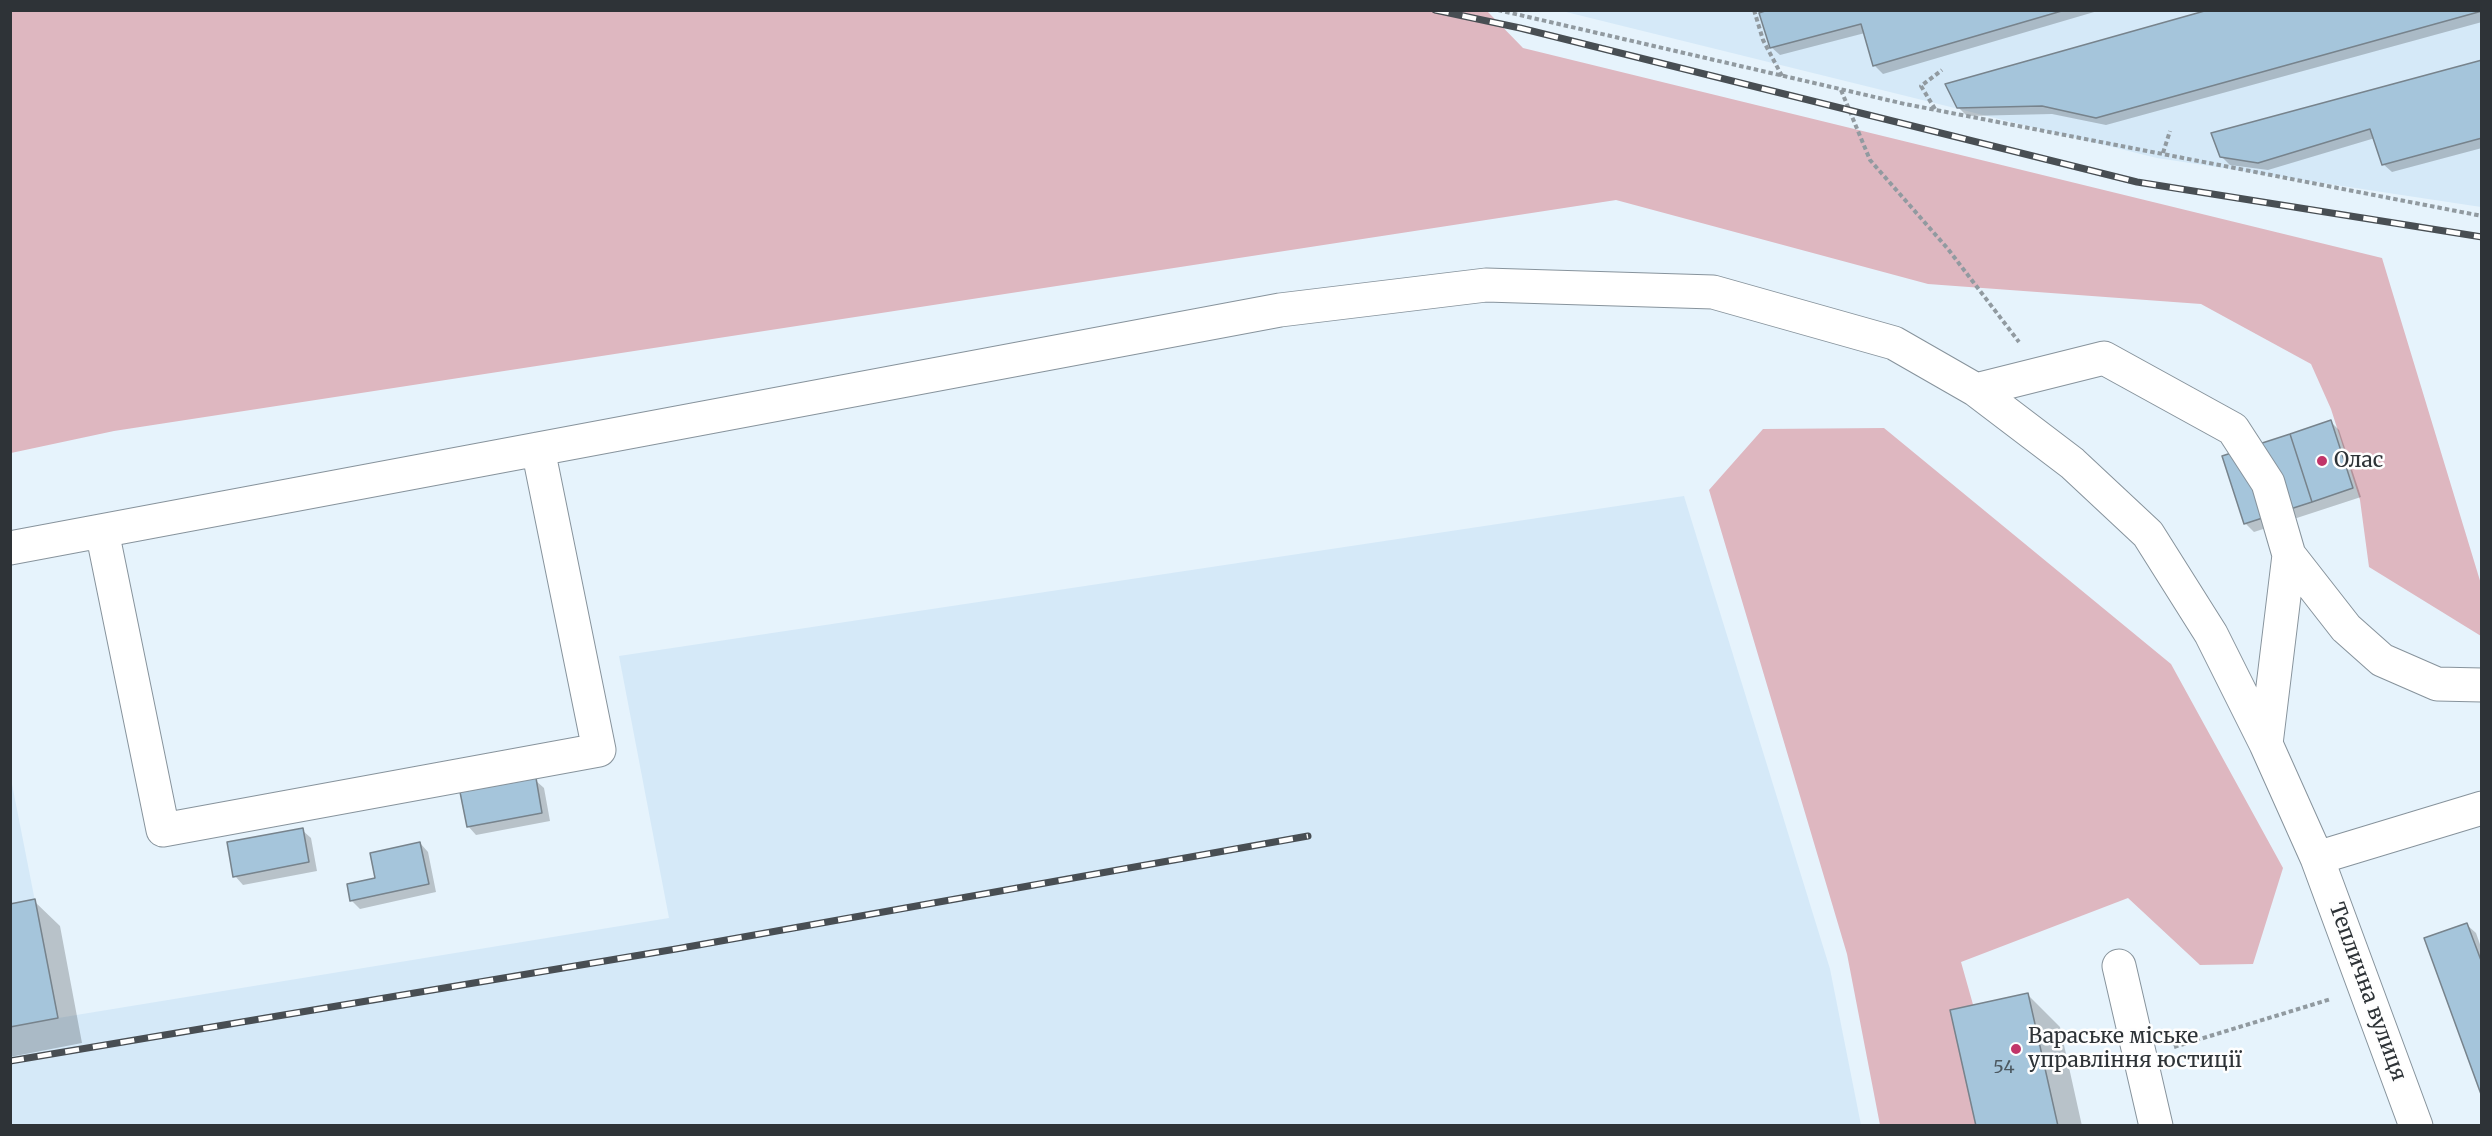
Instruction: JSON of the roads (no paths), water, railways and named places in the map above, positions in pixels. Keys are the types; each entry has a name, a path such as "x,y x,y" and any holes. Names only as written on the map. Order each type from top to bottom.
{"street":[{"name":"Теплична вулиця","path":"10,548 1280,310 1486,285 1713,292 1894,343 1976,390 2072,463 2148,534 2211,634 2266,744 2317,858 2416,1125"},
{"path":"1976,390 2104,358 2233,429 2268,483 2289,555 2346,628 2382,660 2437,684 2481,685"},
{"path":"102,531 163,830 599,750 538,449"},
{"path":"2266,744 2289,555"},
{"path":"2317,858 2481,808"},
{"path":"2119,966 2156,1125"}],"railway":[{"path":"1435,10 1520,28 2137,182 2482,237"},
{"path":"10,1061 676,949 1308,836"}],"place":[{"name":"Олас","path":"2322,461"},
{"name":"Вараське міське управління юстиції","path":"2016,1049"}]}
